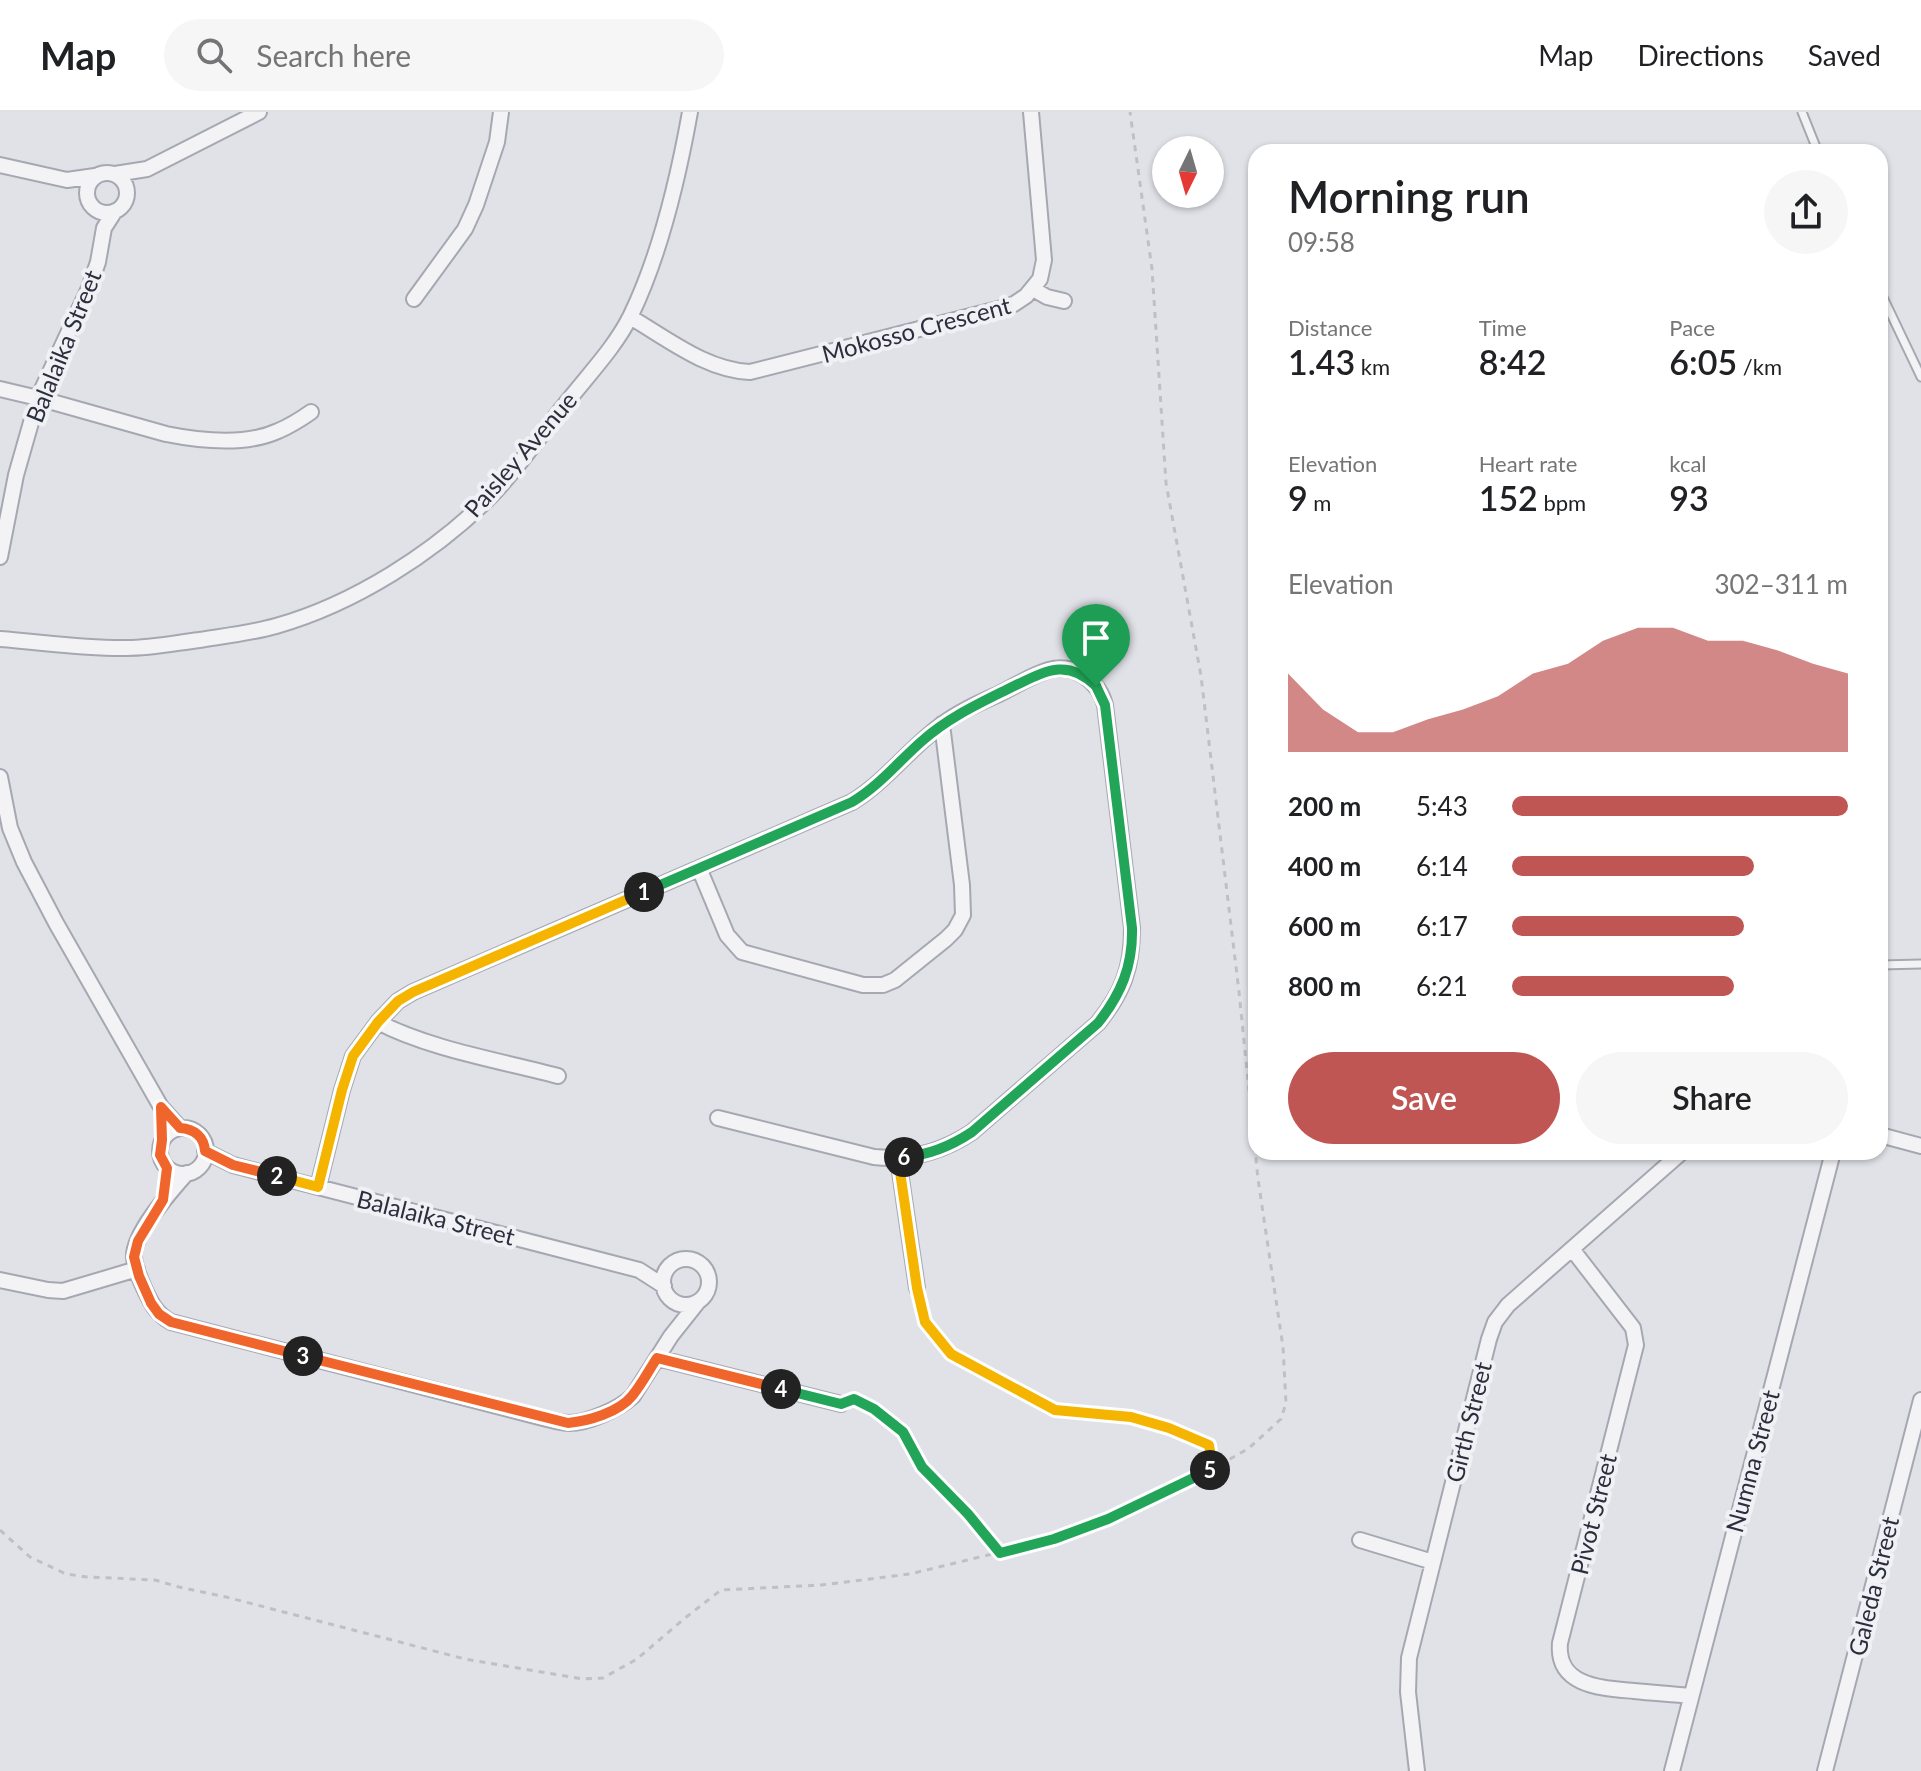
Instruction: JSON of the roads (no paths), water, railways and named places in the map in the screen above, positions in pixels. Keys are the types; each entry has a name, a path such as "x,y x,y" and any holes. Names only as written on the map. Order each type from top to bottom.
{"street":[{"path":"0,165 67,180 105,172 115,174 147,169 259,112"},
{"path":"414,299 465,229 493,154 501,112"},
{"name":"Paisley Avenue","path":"0,639 124,648 266,629 325,608 376,583 440,541 492,495 630,317 649,273 668,211 690,112"},
{"name":"Mokosso Crescent","path":"630,317 714,366 750,372 1020,301 1040,279 1044,252 1031,112"},
{"path":"67,180 92,205 105,213 123,205 147,169"},
{"path":"115,174 125,183 127,196"},
{"path":"95,176 87,187 104,228"},
{"name":"Balalaika Street","path":"0,557 16,475 38,398 89,288 98,262 104,228 115,211"},
{"path":"1033,289 1047,297 1064,301"},
{"path":"0,389 186,438 259,437 278,431 311,412"},
{"path":"318,1187 353,1056 398,1001 862,796 942,724 960,712 1049,670 1073,671 1087,677 1103,699 1132,928 1126,977 1112,1005 1085,1035 972,1132 956,1143 920,1156 874,1157 718,1118"},
{"path":"699,868 727,935 742,952 863,985 883,985 895,980 946,939 963,915 942,724"},
{"path":"0,777 10,828 36,885 161,1107 180,1128"},
{"path":"378,1022 445,1047 558,1076"},
{"path":"161,1107 160,1155 167,1168 175,1172 198,1163"},
{"path":"162,1140 180,1128 198,1134 204,1144 198,1163 163,1200 138,1241 134,1257 151,1303 159,1314 171,1322 561,1422 576,1422 620,1407 633,1396 671,1336 705,1296 709,1288 706,1270 700,1263 691,1260 678,1261 670,1266 665,1275 664,1286 669,1297 687,1305 698,1302"},
{"path":"1888,1137 1921,1146"},
{"path":"898,1158 917,1288"},
{"name":"Girth Street","path":"1417,1771 1407,1669 1495,1322 1508,1305 1673,1160"},
{"name":"Numna Street","path":"1672,1771 1831,1160"},
{"name":"Balalaika Street","path":"198,1163 233,1165 639,1270 664,1286"},
{"path":"163,1200 167,1168"},
{"name":"Pivot Street","path":"1572,1249 1633,1328 1636,1345 1560,1643 1562,1659 1569,1672 1588,1685 1691,1696"},
{"name":"Balalaika Street","path":"639,1270 670,1266"},
{"path":"0,1280 63,1291 137,1269"},
{"path":"671,1336 676,1302"},
{"path":"657,1358 841,1404"},
{"name":"Galeda Street","path":"1825,1771 1921,1400"},
{"path":"1360,1540 1433,1562"}],"lane":[{"path":"1802,112 1815,144"},
{"path":"1888,308 1921,377"},
{"path":"1888,965 1921,964"}]}
